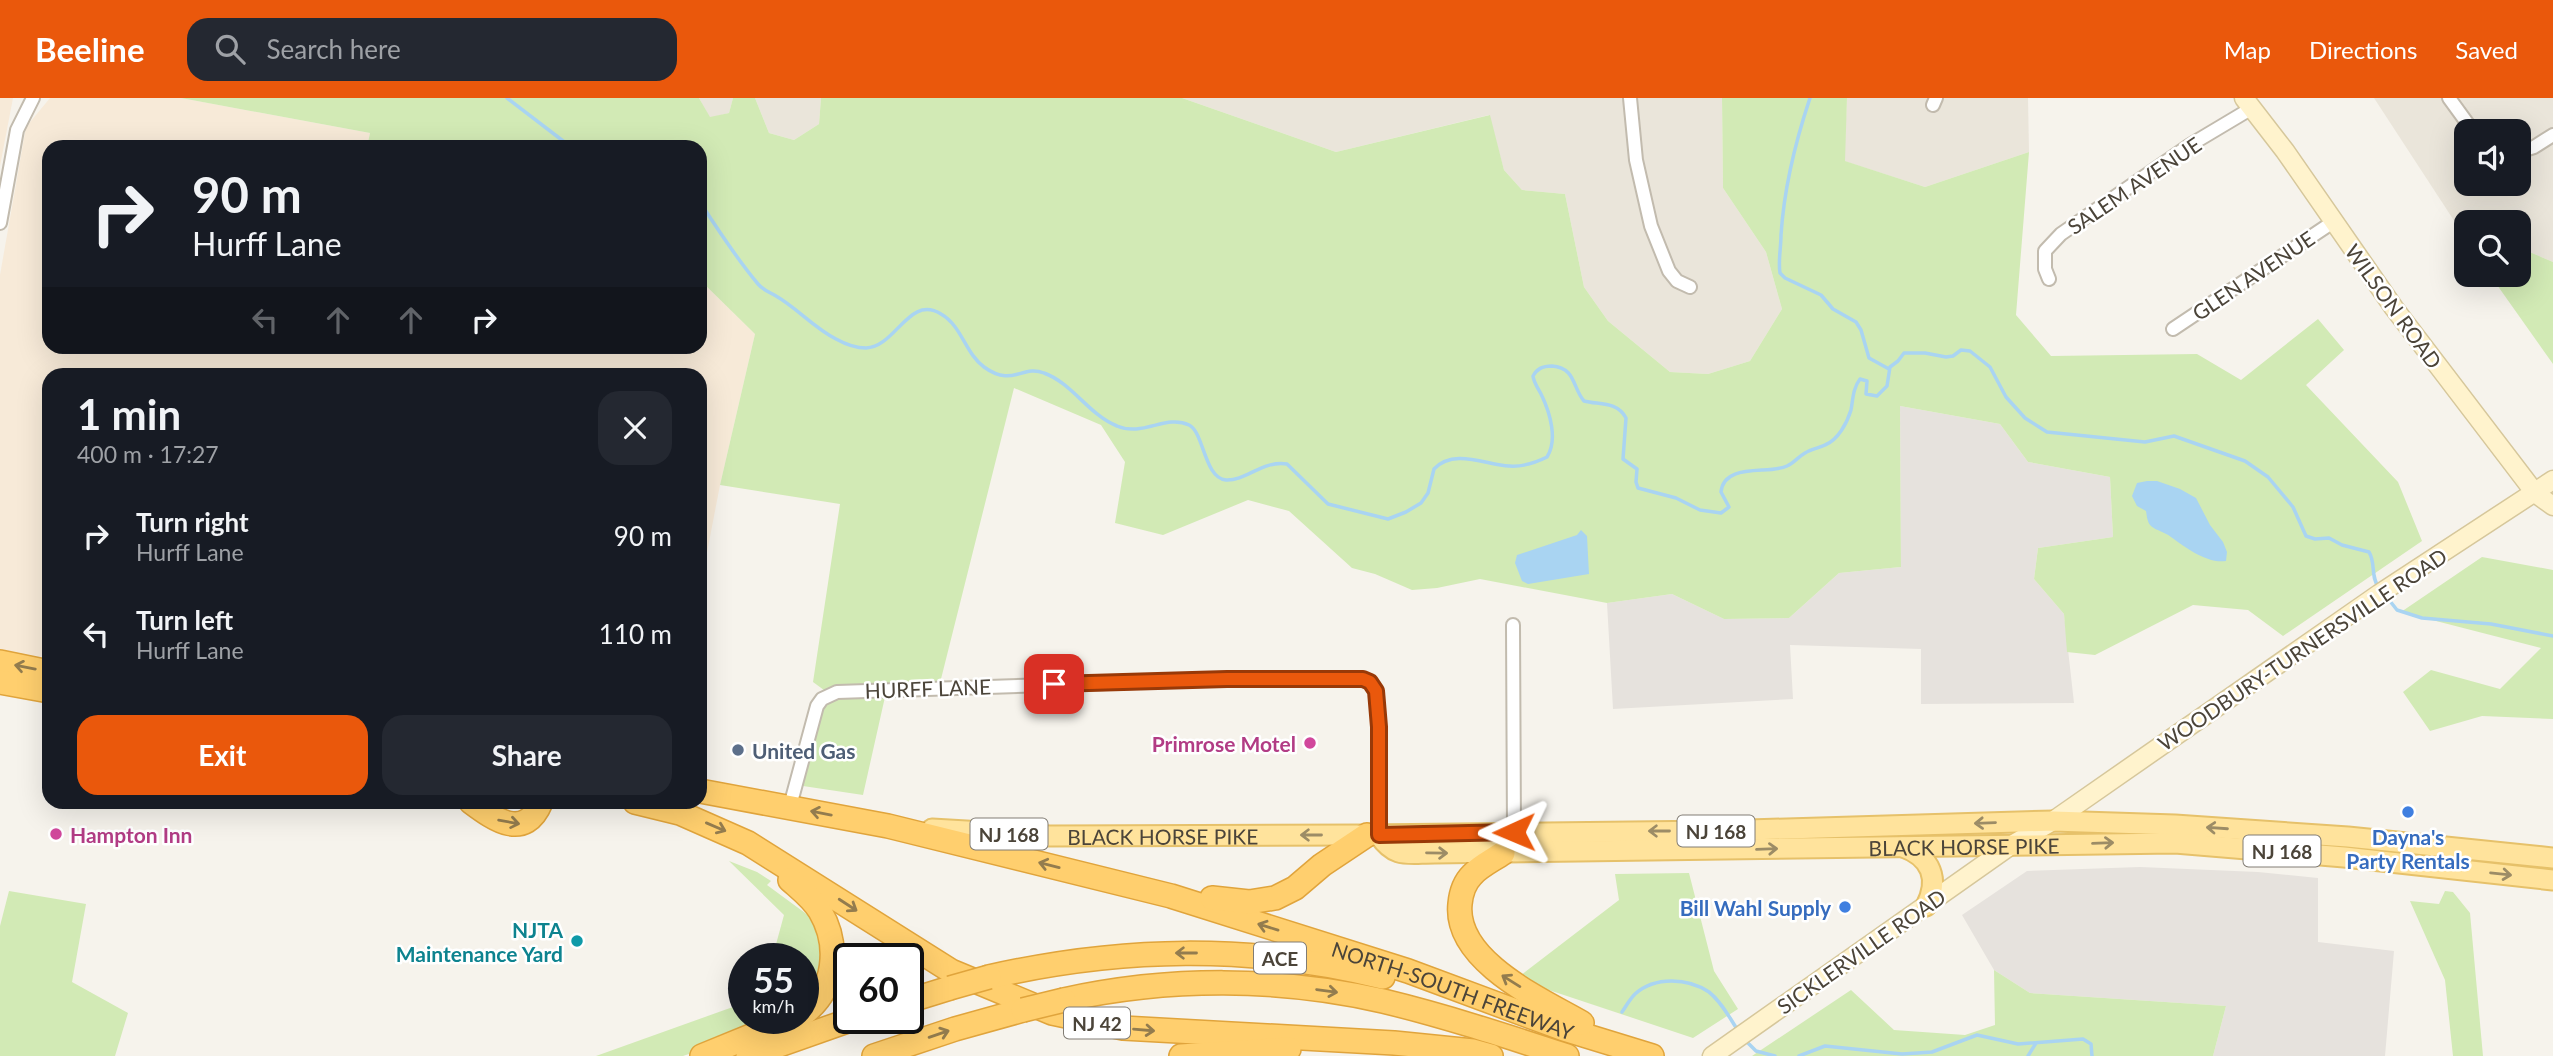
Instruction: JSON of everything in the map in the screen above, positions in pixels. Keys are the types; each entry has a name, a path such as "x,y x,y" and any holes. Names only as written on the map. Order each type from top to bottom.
{"highway":[{"path":"0,663 42,671"},
{"path":"0,682 42,690"},
{"name":"BLACK HORSE PIKE","path":"707,792 888,826"},
{"path":"481,809 509,824 519,824 538,809"},
{"name":"NJ 42","path":"664,809 680,813 748,843 951,971 1052,1013 1123,1028 1377,1042 1473,1051 1491,1056"},
{"name":"NORTH-SOUTH FREEWAY","path":"888,826 1171,896 1408,971 1564,1028 1652,1056"},
{"path":"1107,880 1249,902 1275,898 1294,888 1322,865 1373,835"},
{"path":"748,843 820,910 833,945 831,972 819,998"},
{"path":"1503,853 1479,868 1463,887 1459,912 1461,924 1472,946 1498,972 1540,999 1582,1023 1659,1056"},
{"name":"ACE","path":"924,996 1026,969 1121,954 1206,953 1260,956 1362,972 1564,1028"},
{"name":"ACE","path":"874,1056 955,1029 1099,992 1196,984 1252,983 1292,986 1381,1001 1567,1056"},
{"path":"748,1056 833,1026"},
{"path":"702,1056 756,1034"},
{"path":"1181,1056 1377,1042"}],"main road":[{"name":"WILSON ROAD","path":"2248,103 2285,151 2394,308 2535,493 2553,506"},
{"name":"WOODBURY-TURNERSVILLE ROAD","path":"2010,846 2053,821 2383,591 2553,481"},
{"name":"BLACK HORSE PIKE","path":"1373,835 1397,853 1560,852 1716,840 2053,821 2175,825 2348,837 2553,858"},
{"name":"BLACK HORSE PIKE","path":"888,826 1050,836 1561,832 1898,846 2175,843 2344,857 2553,880"},
{"path":"1560,852 1561,832"},
{"path":"1898,846 1917,853 1926,860 1932,872 1933,887 1926,906"},
{"name":"SICKLERVILLE ROAD","path":"1712,1056 2010,846"}],"street":[{"path":"0,223 17,130 33,98"},
{"path":"1630,98 1636,160 1651,226 1669,271 1677,281 1690,287"},
{"path":"2449,98 2464,119"},
{"name":"SALEM AVENUE","path":"2049,279 2045,270 2045,251 2061,234 2248,103"},
{"path":"2531,148 2553,135"},
{"name":"GLEN AVENUE","path":"2173,329 2333,222"},
{"path":"1513,625 1514,832"},
{"name":"HURFF LANE","path":"790,806 817,706 822,699 837,692 1227,679 1363,679 1370,682 1376,691 1379,727 1373,835"},
{"path":"2344,857 2348,837"}],"shaded area":[{"path":"0,98 13,98 0,166"},
{"path":"50,98 181,98 370,133 368,140 42,140 42,354 707,354 707,287 755,334 707,553 707,368 42,368 42,657 0,649 0,275 26,127"},
{"path":"699,98 733,98 729,113 710,118"},
{"path":"755,98 821,98 819,124 794,140 769,133"},
{"path":"1182,98 1722,98 1723,188 1766,252 1782,309 1750,361 1708,374 1670,372 1608,321 1584,287 1565,194 1522,190 1504,170 1489,115 1336,152"},
{"path":"1847,98 2028,98 2029,152 1925,187 1844,161"},
{"path":"2374,98 2553,98 2553,262 2531,253 2531,210 2454,210 2454,221"},
{"path":"1900,406 2000,424 2028,462 2110,477 2113,537 2038,548 2034,579 2064,614 2074,703 1921,704 1921,649 1790,645 1793,699 1613,709 1607,603 1672,594 1724,619 1789,618 1839,573 1901,567"},
{"path":"2140,867 2258,872 2318,878 2318,942 2394,951 2385,1056 2213,1056 2226,1006 2030,993 1994,970 1962,915 2027,871"}],"green space":[{"path":"181,98 699,98 710,117 729,113 733,98 755,98 769,133 794,140 819,124 821,98 1182,98 1336,152 1490,115 1504,170 1522,190 1565,194 1584,287 1608,321 1670,372 1708,374 1750,361 1782,309 1766,252 1723,188 1722,98 1847,98 1845,161 1925,187 2029,152 2016,315 2051,356 2197,354 2241,380 2318,319 2344,350 2306,385 2398,482 2422,541 2283,636 2248,610 2193,605 2095,655 2067,652 2064,614 2034,579 2038,548 2113,537 2110,477 2028,462 2000,424 1900,406 1901,567 1839,573 1789,618 1724,619 1672,594 1607,603 1480,579 1412,590 1375,574 1352,568 1289,511 1248,500 1163,535 1115,523 1125,462 1101,425 1014,388 939,687 887,688 863,795 803,786 828,693 813,682 840,504 720,485 755,334 707,287 707,140 368,140 370,133"},
{"path":"2531,253 2553,262 2553,364 2498,287 2531,287"},
{"path":"2482,557 2553,570 2553,719 2482,716 2430,731 2403,692 2431,670 2500,689 2541,648 2401,612"},
{"path":"729,861 757,872 771,881 767,885 816,921 824,970 819,978 819,943 776,943 784,915"},
{"path":"1689,873 1714,971 1738,1009 1693,1038 1516,979 1619,900 1615,874"},
{"path":"9,891 86,904 72,982 128,1013 115,1056 0,1056 0,926"},
{"path":"2445,891 2453,892 2470,913 2483,1056 2453,1056 2445,980 2410,901 2439,904"},
{"path":"1994,970 2030,993 2226,1006 2213,1056 1752,1056 1851,990 1894,1030 1965,1035 1995,1025"},
{"path":"728,1009 728,1034 748,1034 683,1056 596,1056"}],"water":[{"path":"2157,481 2196,498 2210,525 2223,542 2227,552 2226,561 2204,557 2151,526 2146,511 2137,506 2132,496 2137,483"},
{"path":"1581,530 1587,536 1589,574 1528,584 1522,581 1515,563 1517,555 1577,535"}],"waterway":[{"path":"507,98 562,140"},
{"path":"1810,98 1795,149 1782,217 1780,273 1821,295 1833,309 1856,322 1869,358 1889,369"},
{"path":"707,212 760,286 843,343 862,348 877,345 911,316 930,310 948,319 972,354 994,373 1003,376 1029,371 1044,373 1063,384 1107,421 1127,429 1172,422 1189,425 1198,436 1213,472 1219,477 1233,479 1270,465 1287,464 1328,504 1388,519 1421,503 1428,493 1434,469 1442,463 1470,459 1514,466 1547,457 1552,443 1552,426 1533,376 1543,367 1552,366 1565,370 1570,374 1584,401 1613,406 1626,418 1623,459 1637,469 1638,488 1676,498 1700,510 1721,513 1729,507 1721,492 1730,477 1748,471 1787,466 1807,452 1834,439 1847,420 1860,379 1867,381 1866,394 1877,396 1887,386 1890,367 1904,353 1946,357 1961,350 1970,351 1990,367 2006,397 2025,418 2047,432 2145,442 2174,436 2245,461 2268,477 2293,507 2306,536 2315,539 2329,538 2342,545 2369,552 2379,588"},
{"path":"2386,596 2397,610 2422,618 2491,624 2553,636"},
{"path":"1622,1012 1633,996 1643,988 1662,982 1682,982 1701,987 1714,996 1739,1032"},
{"path":"1799,1056 1825,1046 1902,1054 1932,1052 1977,1035 2018,1044 2083,1039 2091,1044 2092,1056"},
{"path":"1746,1041 1756,1051 1775,1056"},
{"path":"2028,1056 2036,1043"}],"place":[{"name":"Primrose Motel","path":"1310,743"},
{"name":"United Gas","path":"738,750"},
{"name":"Dayna's Party Rentals","path":"2408,812"},
{"name":"Hampton Inn","path":"56,834"},
{"name":"Bill Wahl Supply","path":"1845,907"},
{"name":"NJTA Maintenance Yard","path":"577,941"}],"route":[{"path":"1054,684 1227,679 1363,679 1370,682 1376,691 1379,727 1379,835 1514,832"}]}
